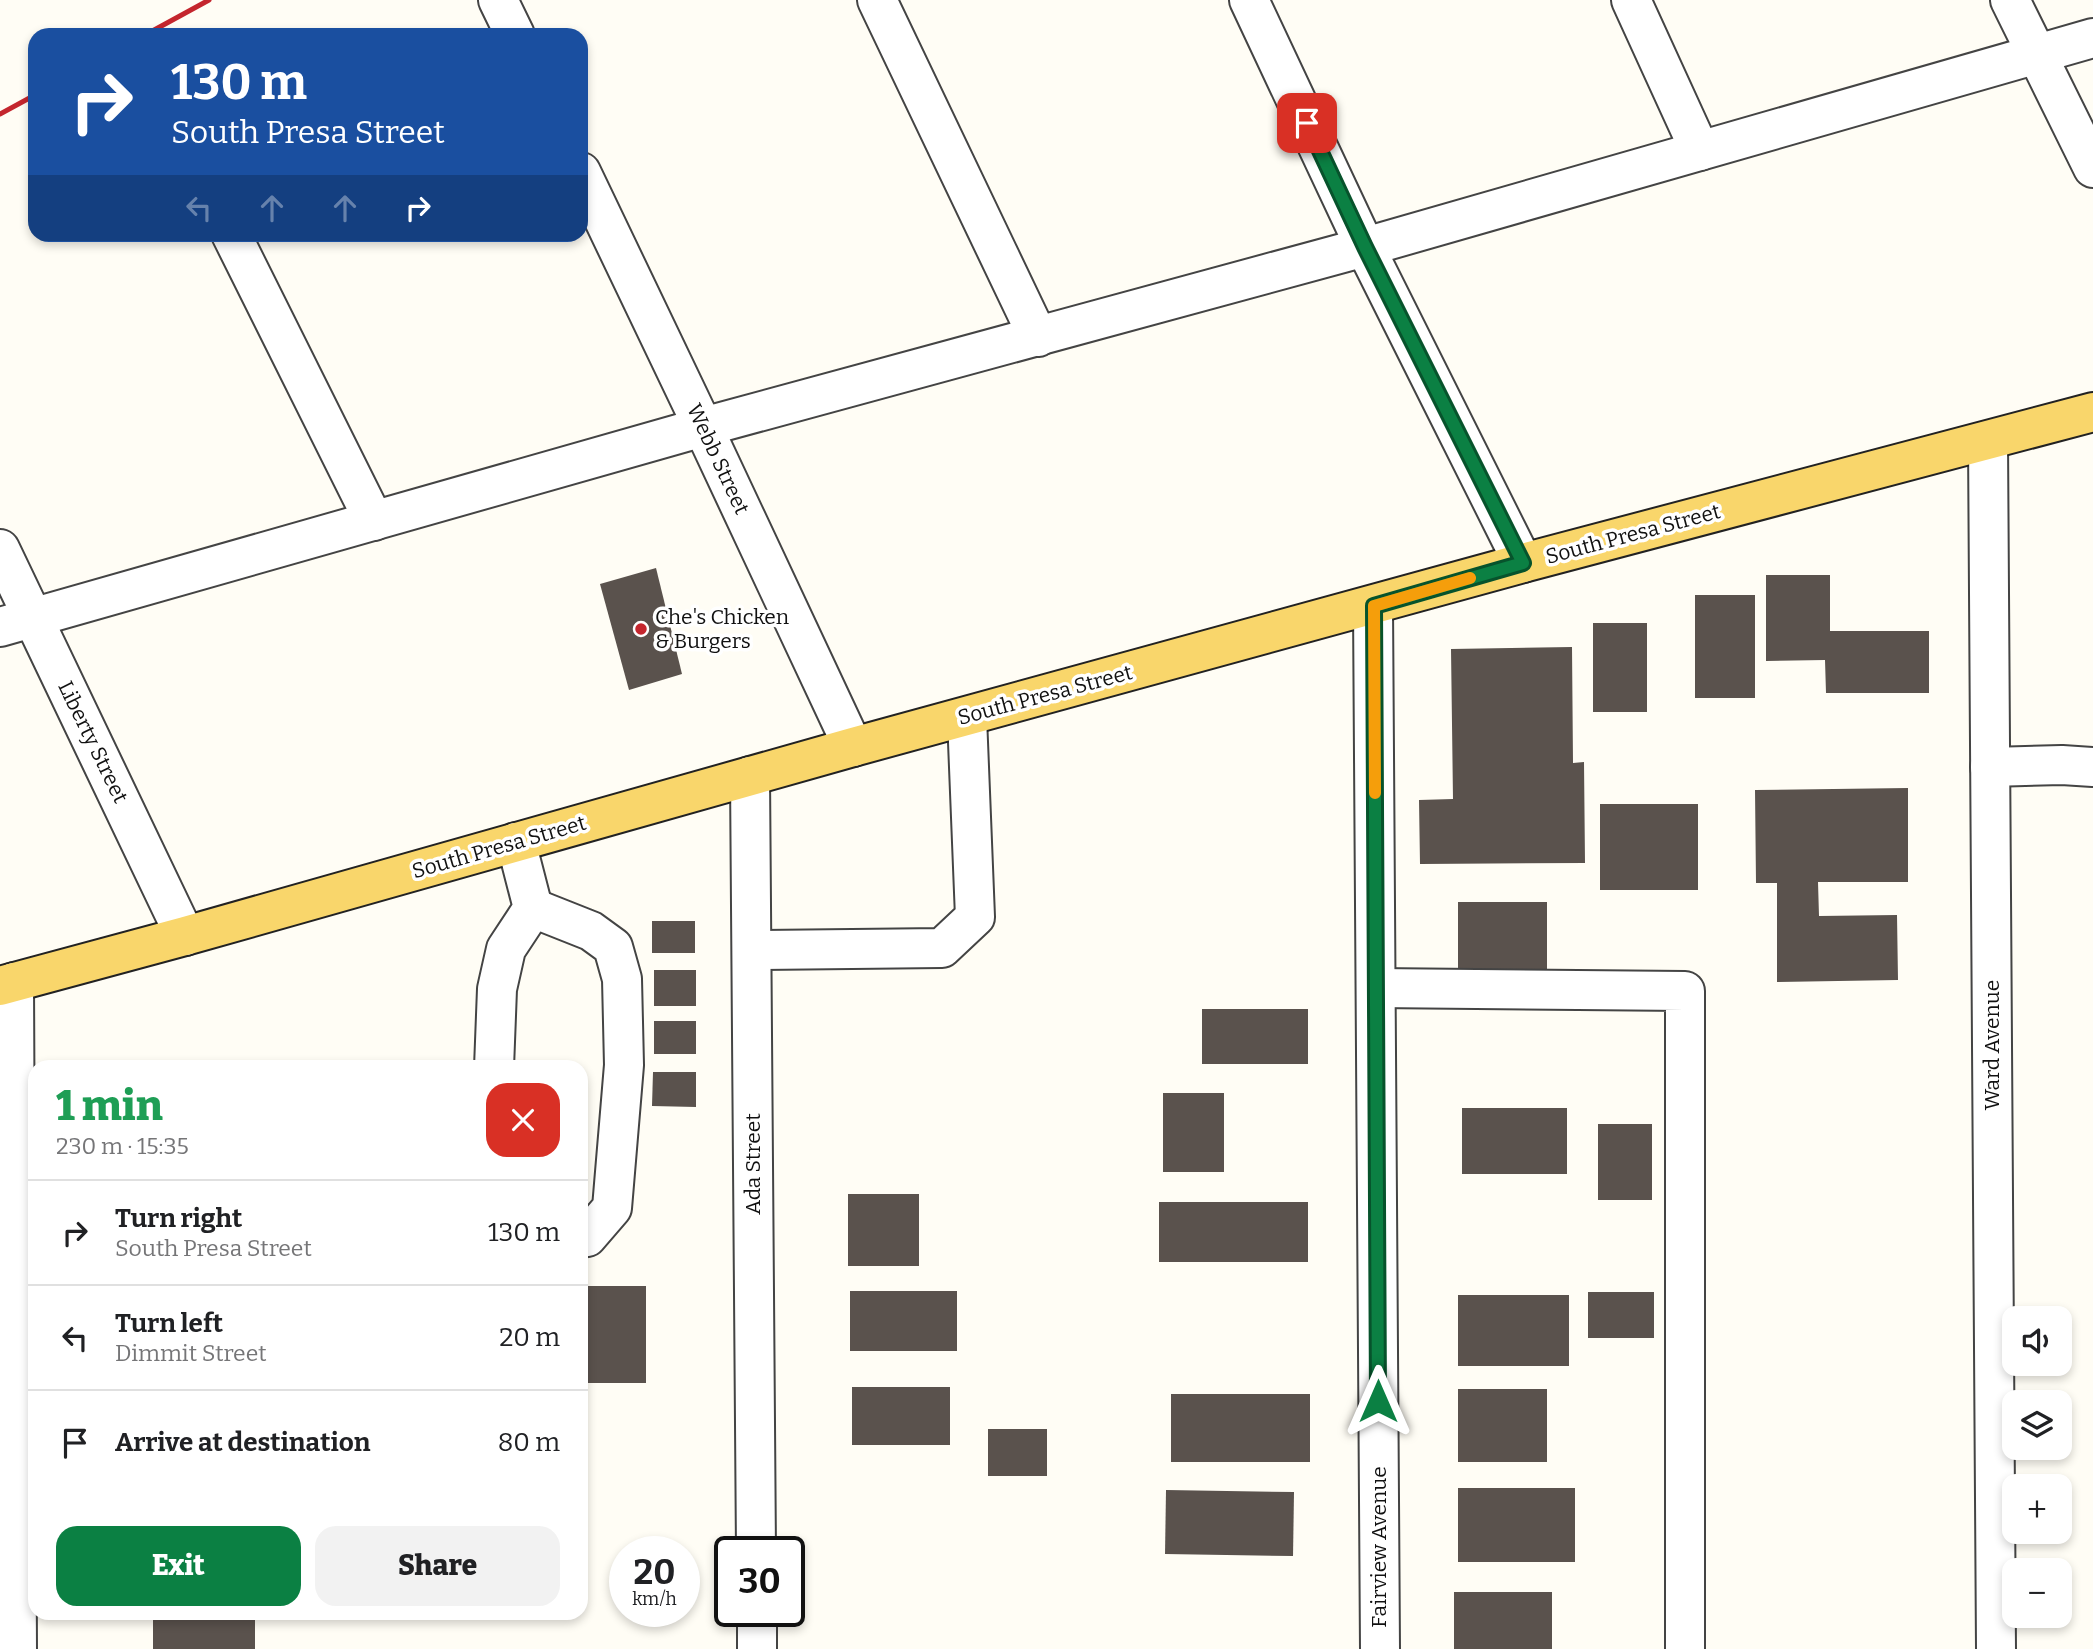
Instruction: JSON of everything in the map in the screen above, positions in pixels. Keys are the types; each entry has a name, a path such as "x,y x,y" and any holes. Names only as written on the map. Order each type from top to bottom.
{"main road":[{"name":"South Presa Street","path":"7,984 1523,563 2093,412"}],"street":[{"path":"498,0 512,28"},
{"path":"877,0 1038,337"},
{"path":"1249,0 1365,247 1523,563"},
{"path":"1631,0 1700,151"},
{"path":"2010,0 2093,168"},
{"path":"17,623 704,427 1365,247 2093,38"},
{"name":"Webb Street","path":"588,187 853,747"},
{"path":"235,242 374,521"},
{"name":"Ward Avenue","path":"1987,441 1996,1649"},
{"name":"Liberty Street","path":"0,549 17,623 185,936"},
{"name":"Fairview Avenue","path":"1374,606 1380,1649"},
{"path":"752,950 942,948 975,916 967,717"},
{"path":"1990,767 2093,767"},
{"name":"Ada Street","path":"750,776 756,1536"},
{"path":"494,1060 497,989 506,949 533,908 516,842"},
{"path":"533,908 591,931 613,947 622,979 624,1065 612,1208 588,1236"},
{"path":"7,984 17,1649"},
{"path":"1376,988 1685,991 1685,1649"},
{"path":"757,1627 757,1649"}],"building":[{"name":"Che's Chicken & Burgers","path":"656,568 682,674 629,690 600,584"},
{"path":"1766,575 1830,575 1830,631 1929,631 1929,693 1826,693 1825,660 1766,661"},
{"path":"1695,595 1755,595 1755,698 1695,698"},
{"path":"1593,623 1647,623 1647,712 1593,712"},
{"path":"1572,647 1573,763 1584,762 1585,863 1420,864 1419,800 1453,799 1451,649"},
{"path":"1908,788 1908,882 1818,882 1819,916 1897,915 1898,980 1777,982 1777,883 1756,883 1755,790"},
{"path":"1600,804 1698,804 1698,890 1600,890"},
{"path":"1458,902 1547,902 1547,982 1458,982"},
{"path":"652,921 695,921 695,953 652,953"},
{"path":"654,970 696,970 696,1006 654,1006"},
{"path":"1202,1009 1308,1009 1308,1064 1202,1064"},
{"path":"654,1021 696,1021 696,1054 654,1054"},
{"path":"653,1072 696,1072 696,1107 652,1106"},
{"path":"1163,1093 1224,1093 1224,1172 1163,1172"},
{"path":"1462,1108 1567,1108 1567,1174 1462,1174"},
{"path":"1598,1124 1652,1124 1652,1200 1598,1200"},
{"path":"848,1194 919,1194 919,1266 848,1266"},
{"path":"1159,1202 1308,1202 1308,1262 1159,1262"},
{"path":"588,1286 646,1286 646,1383 588,1383"},
{"path":"850,1291 957,1291 957,1351 850,1351"},
{"path":"1588,1292 1654,1292 1654,1338 1588,1338"},
{"path":"1458,1295 1569,1295 1569,1366 1458,1366"},
{"path":"852,1387 950,1387 950,1445 852,1445"},
{"path":"1458,1389 1547,1389 1547,1462 1458,1462"},
{"path":"1171,1394 1310,1394 1310,1462 1171,1462"},
{"path":"988,1429 1047,1429 1047,1476 988,1476"},
{"path":"1458,1488 1575,1488 1575,1562 1458,1562"},
{"path":"1166,1490 1294,1492 1293,1556 1165,1554"},
{"path":"1454,1592 1552,1592 1552,1649 1454,1649"},
{"path":"153,1620 255,1620 255,1649 153,1649"}],"railway":[{"path":"158,28 209,0"},
{"path":"0,114 28,99"}],"slow traffic":[{"path":"1375,793 1374,606 1470,578"}],"place":[{"name":"Che's Chicken & Burgers","path":"641,629"}],"route":[{"path":"1307,123 1365,247 1523,563 1374,606 1378,1401"}]}
